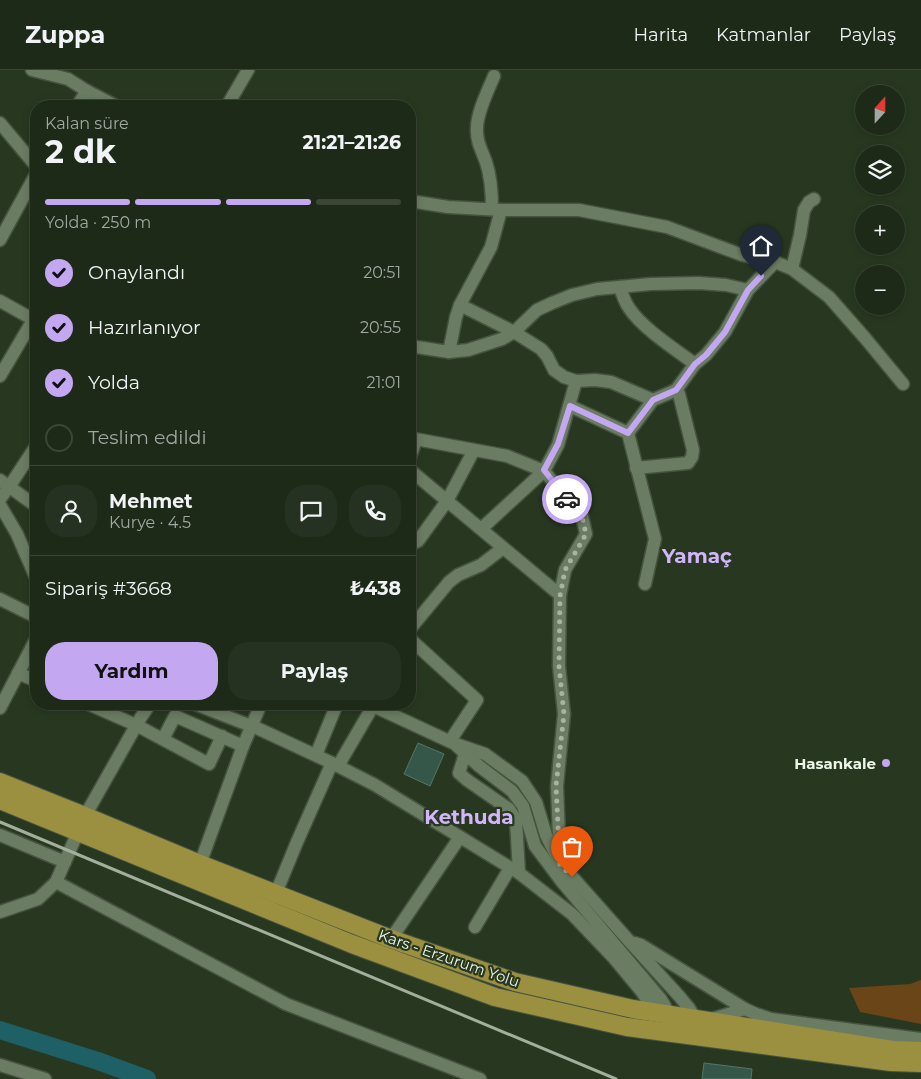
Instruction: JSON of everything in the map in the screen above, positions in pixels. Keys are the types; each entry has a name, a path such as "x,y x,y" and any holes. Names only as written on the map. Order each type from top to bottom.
{"highway":[{"name":"Kars - Erzurum Yolu","path":"0,782 200,864 391,939 515,982 663,1014 700,1026 891,1062 921,1063"},
{"name":"Kars - Erzurum Yolu","path":"0,800 352,944 495,997 627,1027 670,1033 700,1026 893,1050 921,1051"}],"street":[{"path":"32,70 71,75 87,91 104,100"},
{"path":"230,100 248,70"},
{"path":"449,352 460,304 491,247 496,209 487,163 478,144 476,132 491,72"},
{"path":"82,100 87,91"},
{"path":"0,123 30,159"},
{"path":"0,240 30,185"},
{"path":"792,269 804,210 809,202 814,199"},
{"path":"416,202 496,209 579,210 667,227 742,254 775,262 792,269 829,297 903,384"},
{"path":"628,433 653,400 676,390 695,364 706,355 725,332 748,290 775,262"},
{"path":"416,347 449,352 468,350 502,339 514,332 537,310 572,295 597,289 651,284 699,283 726,285 748,290"},
{"path":"620,287 626,302 639,320 695,364"},
{"path":"0,301 30,316"},
{"path":"460,304 540,348 547,356 552,367 564,377 576,381 595,380 611,382 653,400"},
{"path":"0,376 30,327"},
{"path":"481,529 544,470 558,444 576,381"},
{"path":"636,468 688,463 692,457 693,450 679,394 676,390"},
{"path":"570,406 628,433"},
{"path":"628,433 655,539 645,584"},
{"path":"416,440 507,456 544,470 582,516 586,534 565,570 560,596 559,666 564,714 556,786 560,864"},
{"path":"416,542 448,501 474,450"},
{"path":"0,499 5,484 30,453"},
{"path":"416,475 560,596"},
{"path":"5,484 30,502"},
{"path":"0,505 17,534 30,564"},
{"path":"416,623 449,582 458,575 482,565 503,548"},
{"path":"0,599 30,614"},
{"path":"416,644 477,700 452,742"},
{"path":"0,708 30,650"},
{"path":"18,673 30,678"},
{"path":"102,710 136,725 209,764 222,736"},
{"path":"0,912 38,899 56,882 85,816 146,710"},
{"path":"210,710 335,764 374,785 514,870 572,914 663,1014"},
{"path":"200,864 243,746 258,710"},
{"path":"316,755 335,710"},
{"path":"276,894 297,842 335,764 368,710"},
{"path":"382,710 452,742 486,754 522,781 536,802 546,835 560,864 679,996 700,1026 745,1009"},
{"path":"163,739 174,716 243,746"},
{"path":"452,742 479,766 512,791 523,806 536,846 562,882 663,1003 663,1014 670,1033"},
{"path":"465,754 459,773 509,809 516,820 514,870 475,927"},
{"path":"0,834 65,862"},
{"path":"391,939 460,837"},
{"path":"56,882 286,1004 480,1079"},
{"path":"630,942 640,945 756,1014 771,1019 921,1039"},
{"path":"0,1065 44,1079"}],"shaded area":[{"path":"921,980 921,1024 860,1012 849,988 910,984"}],"building":[{"path":"418,743 444,754 430,786 404,774"},
{"path":"704,1063 752,1069 751,1079 702,1079"}],"waterway":[{"path":"0,1030 98,1061 147,1079"}],"railway":[{"path":"0,822 616,1079"}],"way so far":[{"path":"567,499 582,516 586,534 565,570 560,596 559,666 564,714 556,786 560,864 572,877"}],"place":[{"name":"Hasankale","path":"886,763"}],"district":[{"name":"Yamaç","path":"697,556"},
{"name":"Kethuda","path":"469,817"}],"route":[{"path":"567,499 544,470 558,444 570,406 628,433 653,400 676,390 695,364 706,355 725,332 748,290 761,276"}]}
